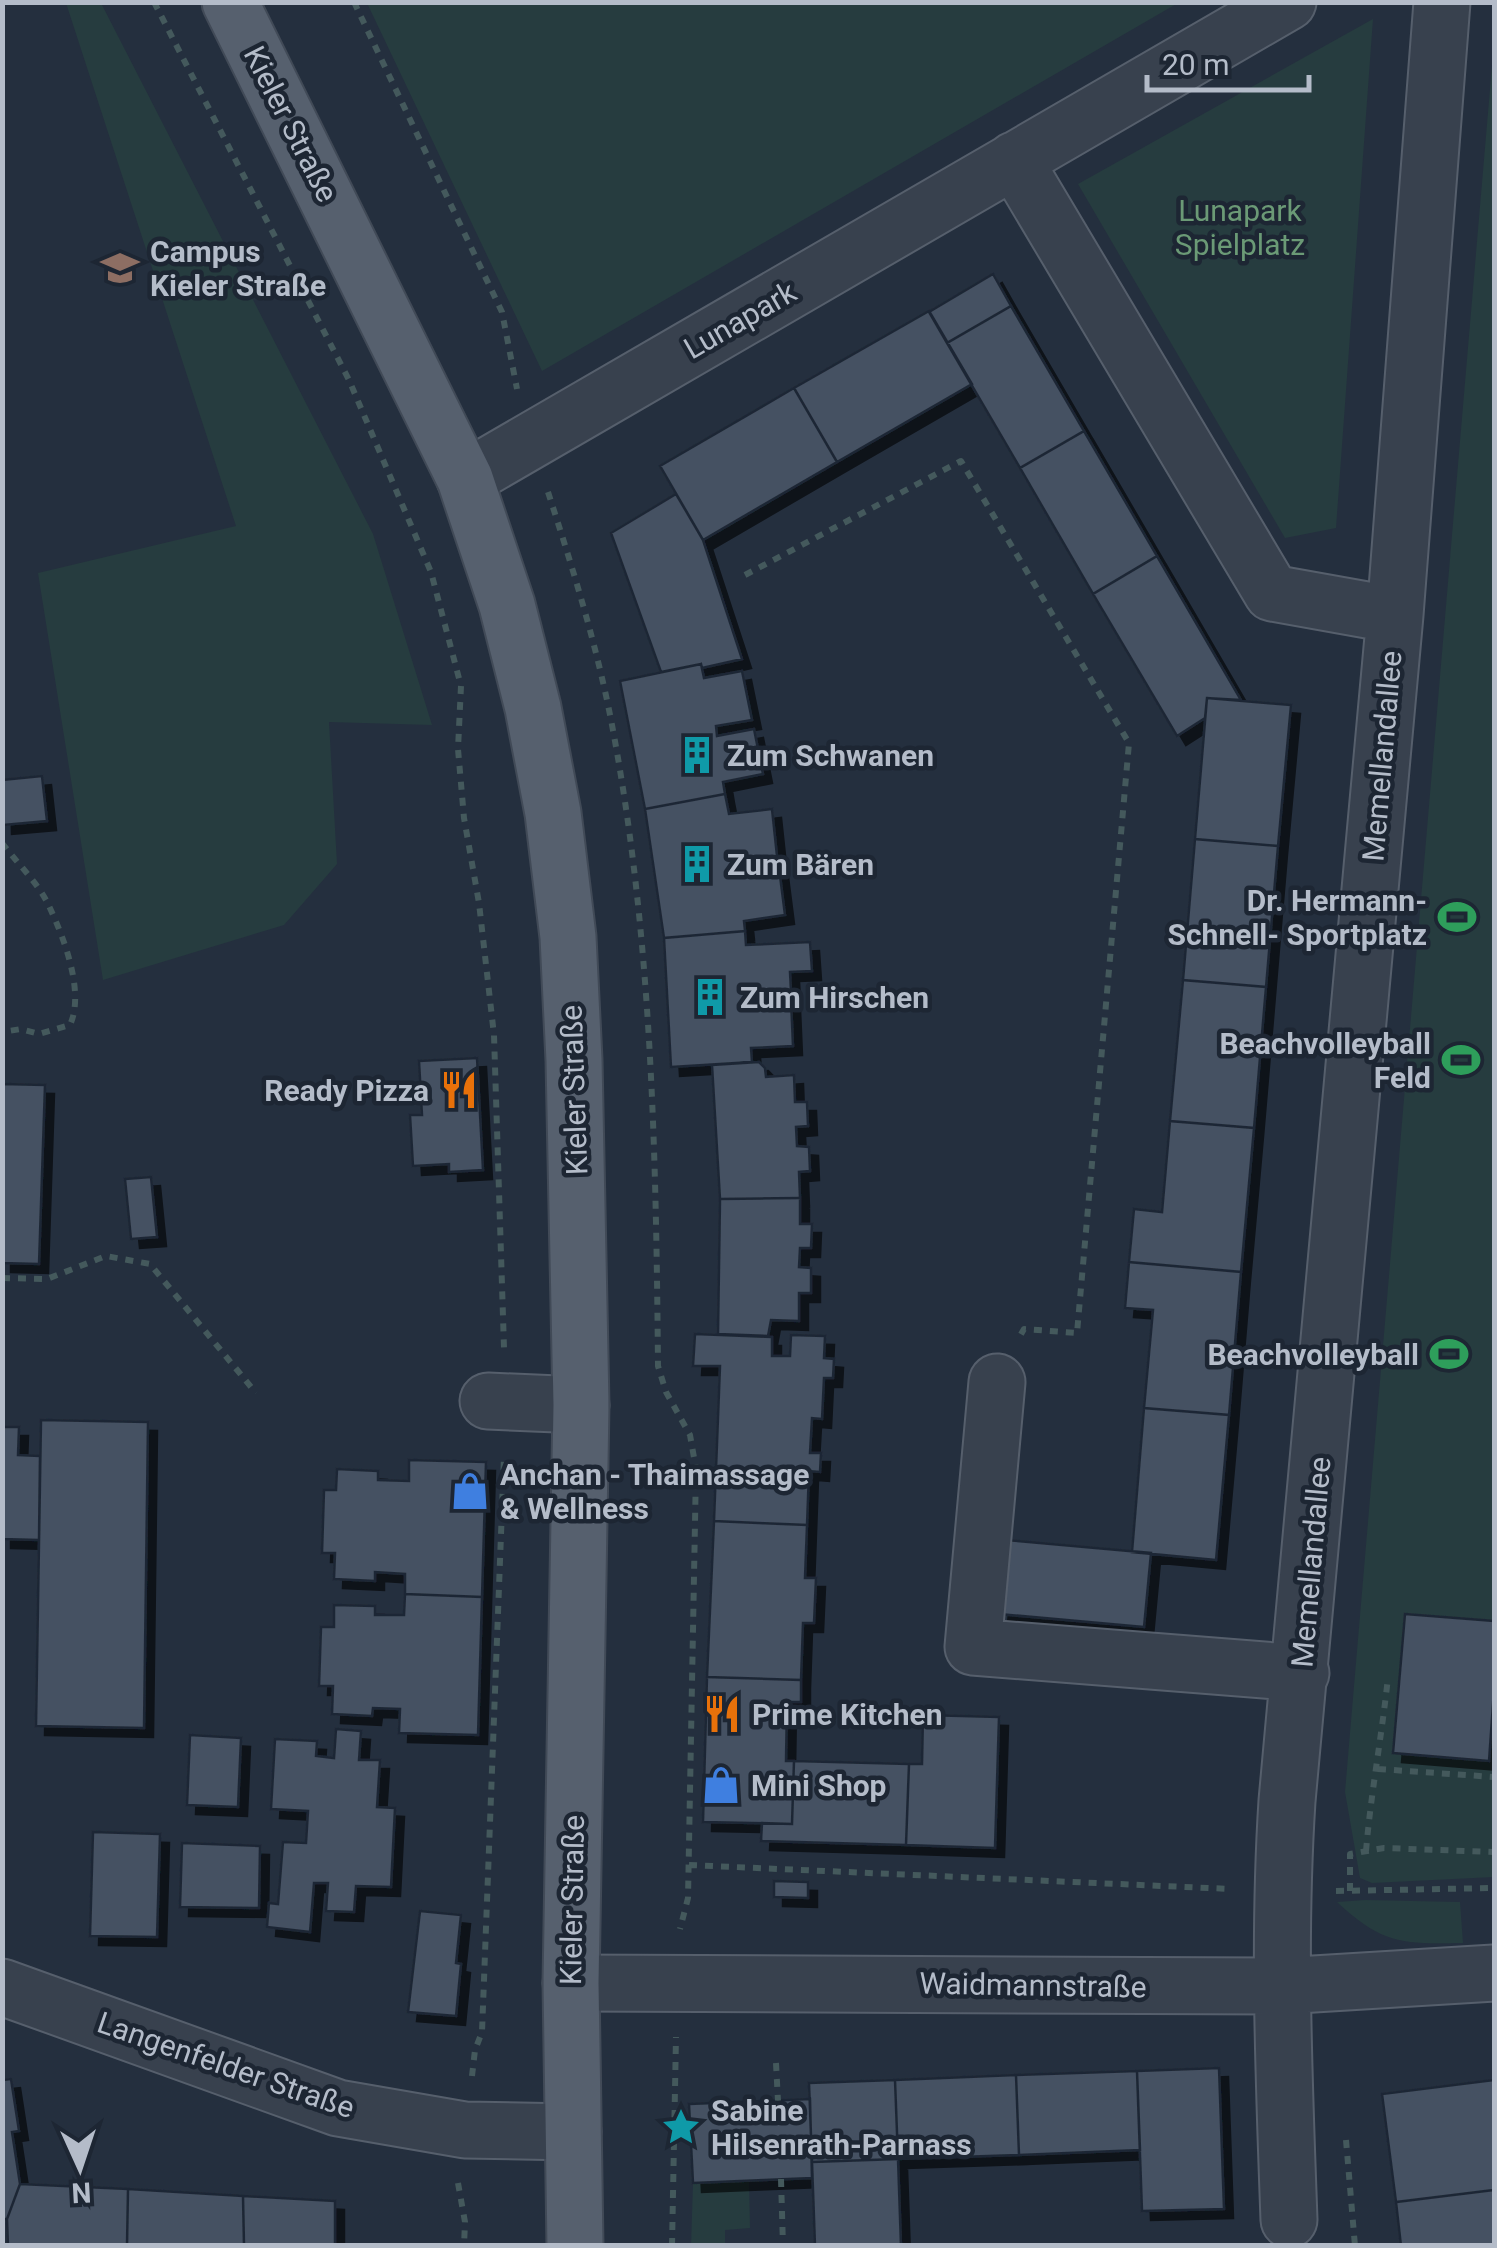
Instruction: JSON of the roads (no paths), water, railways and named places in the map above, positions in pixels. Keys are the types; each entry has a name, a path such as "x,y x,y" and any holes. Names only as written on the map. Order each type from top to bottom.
{"main road":[{"name":"Kieler Straße","path":"230,2 465,479 506,605 533,708 553,813 566,920 574,1060 581,1405 571,1983 575,2246"}],"street":[{"name":"Lunapark","path":"465,479 1288,2"},
{"name":"Memellandallee","path":"1290,2220 1281,1890 1395,615 1442,2"},
{"path":"1014,160 1272,593 1395,615"},
{"path":"997,1382 973,1647 1301,1673"},
{"path":"488,1401 581,1405"},
{"name":"Waidmannstraße","path":"571,1983 1281,1986 1494,1974"},
{"name":"Langenfelder Straße","path":"2,1987 338,2108 465,2130 572,2132"}],"place":[{"name":"Campus Kieler Straße","path":"120,268"},
{"name":"Zum Schwanen","path":"697,755"},
{"name":"Zum Bären","path":"697,864"},
{"name":"Dr. Hermann- Schnell- Sportplatz","path":"1457,917"},
{"name":"Zum Hirschen","path":"710,997"},
{"name":"Beachvolleyball Feld","path":"1461,1060"},
{"name":"Ready Pizza","path":"459,1090"},
{"name":"Beachvolleyball","path":"1449,1354"},
{"name":"Anchan - Thaimassage & Wellness","path":"470,1491"},
{"name":"Prime Kitchen","path":"722,1714"},
{"name":"Mini Shop","path":"721,1785"},
{"name":"Sabine Hilsenrath-Parnass","path":"681,2127"}],"park label":[{"name":"Lunapark Spielplatz","path":"1240,227"}]}
